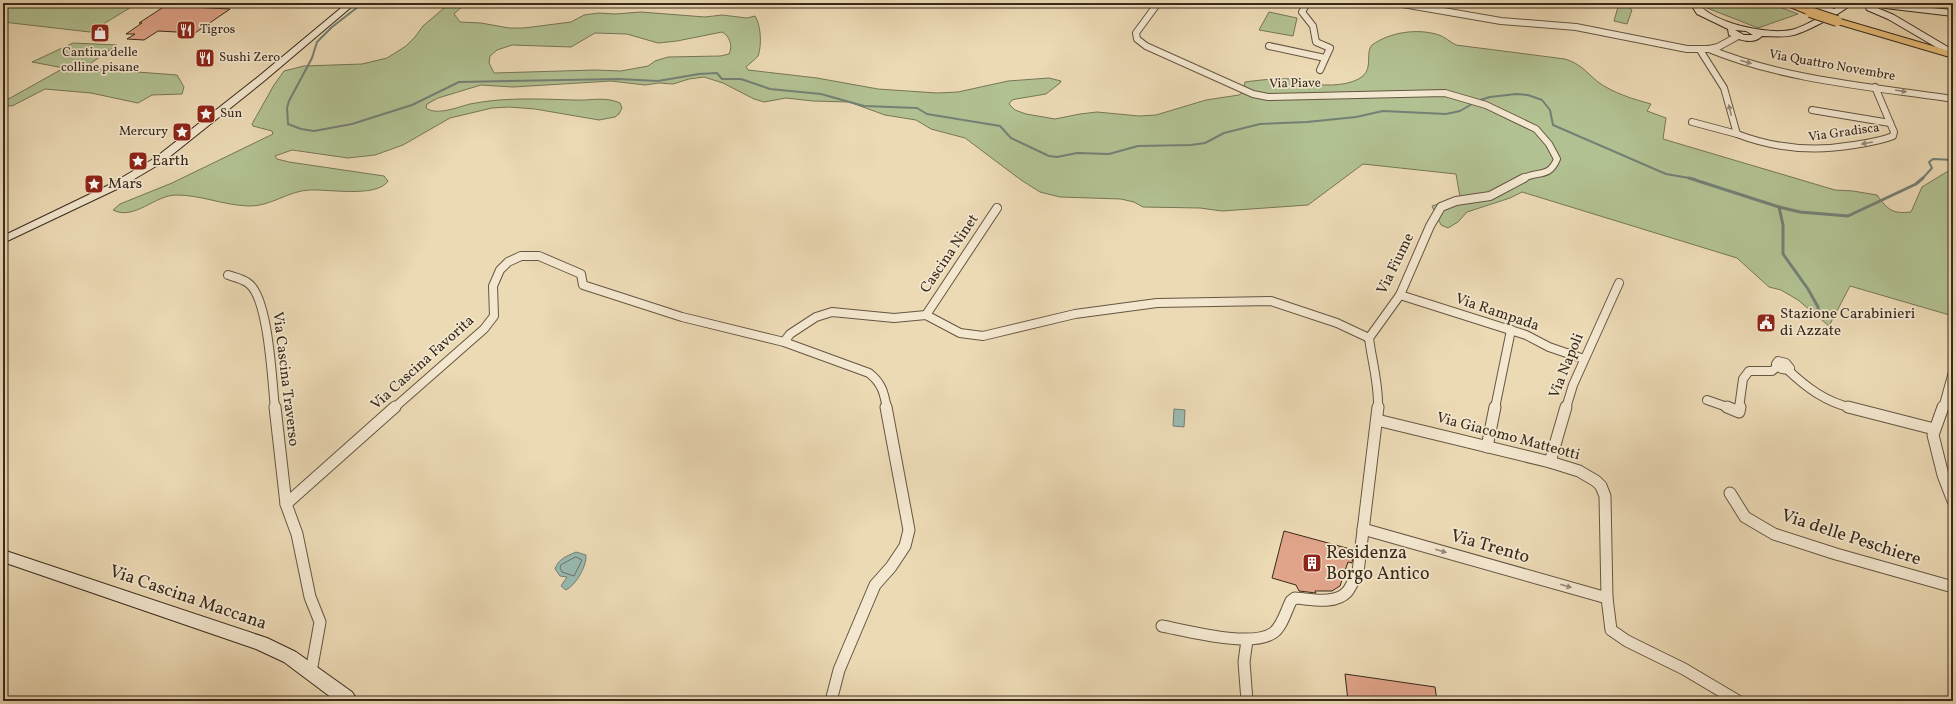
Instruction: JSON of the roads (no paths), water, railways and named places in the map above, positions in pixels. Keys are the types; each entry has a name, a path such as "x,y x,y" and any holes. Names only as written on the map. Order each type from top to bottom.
{"main road":[{"path":"219,113 274,58 342,3"},
{"path":"3,240 122,182 159,160 219,113 352,3"},
{"path":"1694,3 1704,15 1733,28 1746,29 1756,33 1781,34 1795,32 1840,11 1930,49 1953,54"},
{"path":"1784,3 1809,8 1840,11 1883,5 1953,13"},
{"path":"1883,5 1890,18"},
{"path":"1864,7 1890,18 1953,54"},
{"path":"300,37 310,34 338,14"},
{"path":"1733,28 1731,31 1738,36 1754,38 1758,36 1756,33"},
{"path":"284,59 302,40 300,37"},
{"name":"Via Cascina Maccana","path":"3,556 261,643 290,657 348,701"}],"street":[{"name":"Via Piave","path":"1158,3 1136,33 1137,39 1146,46 1252,94 1268,97 1446,93 1465,97 1486,105"},
{"path":"1307,3 1302,12 1314,24 1317,33 1316,42 1330,48 1320,70"},
{"path":"1397,3 1500,21 1576,27 1658,44 1700,50 1718,47 1738,36"},
{"path":"1269,46 1325,58"},
{"name":"Via Quattro Novembre","path":"1709,49 1733,59 1762,67 1820,79 1953,99"},
{"path":"1700,50 1724,88 1737,134"},
{"name":"Via Gradisca","path":"1692,122 1784,148 1814,151 1888,139 1894,136 1894,132 1875,87"},
{"name":"Via Fiume","path":"1369,338 1400,295 1430,226 1441,207 1456,200 1476,199 1490,196 1525,177 1548,172 1554,166 1557,159 1549,144 1536,129 1486,105"},
{"name":"Via Gradisca","path":"1812,110 1890,123"},
{"name":"Cascina Ninet","path":"926,315 997,208"},
{"name":"Via Cascina Favorita","path":"286,504 484,329 494,316 493,286 500,270 508,262 522,256 539,256 581,274 583,285 682,317 784,342"},
{"name":"Via Cascina Traverso","path":"228,275 249,283 258,297 265,318 286,504"},
{"name":"Via Napoli","path":"1550,462 1573,385 1619,283"},
{"name":"Via Rampada","path":"1400,295 1526,335 1550,347 1584,358"},
{"path":"830,701 839,670 875,585 891,567 905,546 909,530 883,389 877,379 856,368 784,342 790,334 825,313 832,312 894,318 926,315 960,333 983,336 1075,314 1157,303 1271,301 1337,322 1369,338 1371,356 1379,390 1377,420 1358,572 1348,591 1342,596 1334,599 1295,598 1291,601 1277,629 1262,639 1247,640 1162,626"},
{"path":"1487,447 1511,330"},
{"path":"1706,400 1739,412 1743,379 1749,371 1772,372 1777,367 1788,370 1802,383 1827,401 1934,429"},
{"path":"1953,372 1939,422 1934,429 1933,435 1943,475 1953,501"},
{"name":"Via Giacomo Matteotti","path":"1377,420 1550,462 1579,471 1591,477 1601,486 1605,496 1607,598 1611,630 1627,641 1684,669 1738,701"},
{"name":"Via delle Peschiere","path":"1730,493 1746,517 1774,534 1822,550 1953,587"},
{"path":"286,504 297,534 310,597 320,622 310,672"},
{"name":"Via Trento","path":"1363,529 1607,598"},
{"path":"1247,640 1244,648 1244,687 1247,701"}],"water":[{"path":"1174,409 1185,410 1184,427 1173,426"},
{"path":"576,552 586,555 585,564 577,580 570,588 566,590 561,586 567,577 560,576 555,569 561,560"}],"waterway":[{"path":"363,3 332,27 317,42 312,58 289,101 287,108 288,124 301,129 314,131 352,124 412,105 459,82 618,79 658,81 699,74 717,73 722,79 741,79 770,89 821,94 864,106 917,108 927,114 1000,126 1011,138 1049,156 1057,157 1077,153 1109,154 1138,146 1191,145 1205,143 1224,133 1260,124 1307,122 1356,117 1383,111 1446,114 1460,111 1477,101 1490,97 1516,94 1528,95 1542,100 1550,110 1553,125 1666,174 1695,179"},
{"path":"1923,178 1932,168 1929,162 1933,159 1953,160"},
{"path":"1689,178 1779,207"},
{"path":"1779,207 1800,212 1848,216 1916,184 1923,178"},
{"path":"1779,207 1783,225 1783,254 1808,289 1818,307 1818,314"}],"place":[{"name":"Tigros","path":"186,30"},
{"name":"Cantina delle colline pisane","path":"100,33"},
{"name":"Sushi Zero","path":"205,58"},
{"name":"Sun","path":"206,114"},
{"name":"Mercury","path":"182,132"},
{"name":"Earth","path":"138,161"},
{"name":"Mars","path":"94,184"},
{"name":"Stazione Carabinieri di Azzate","path":"1766,323"},
{"name":"Residenza Borgo Antico","path":"1312,563"}]}
